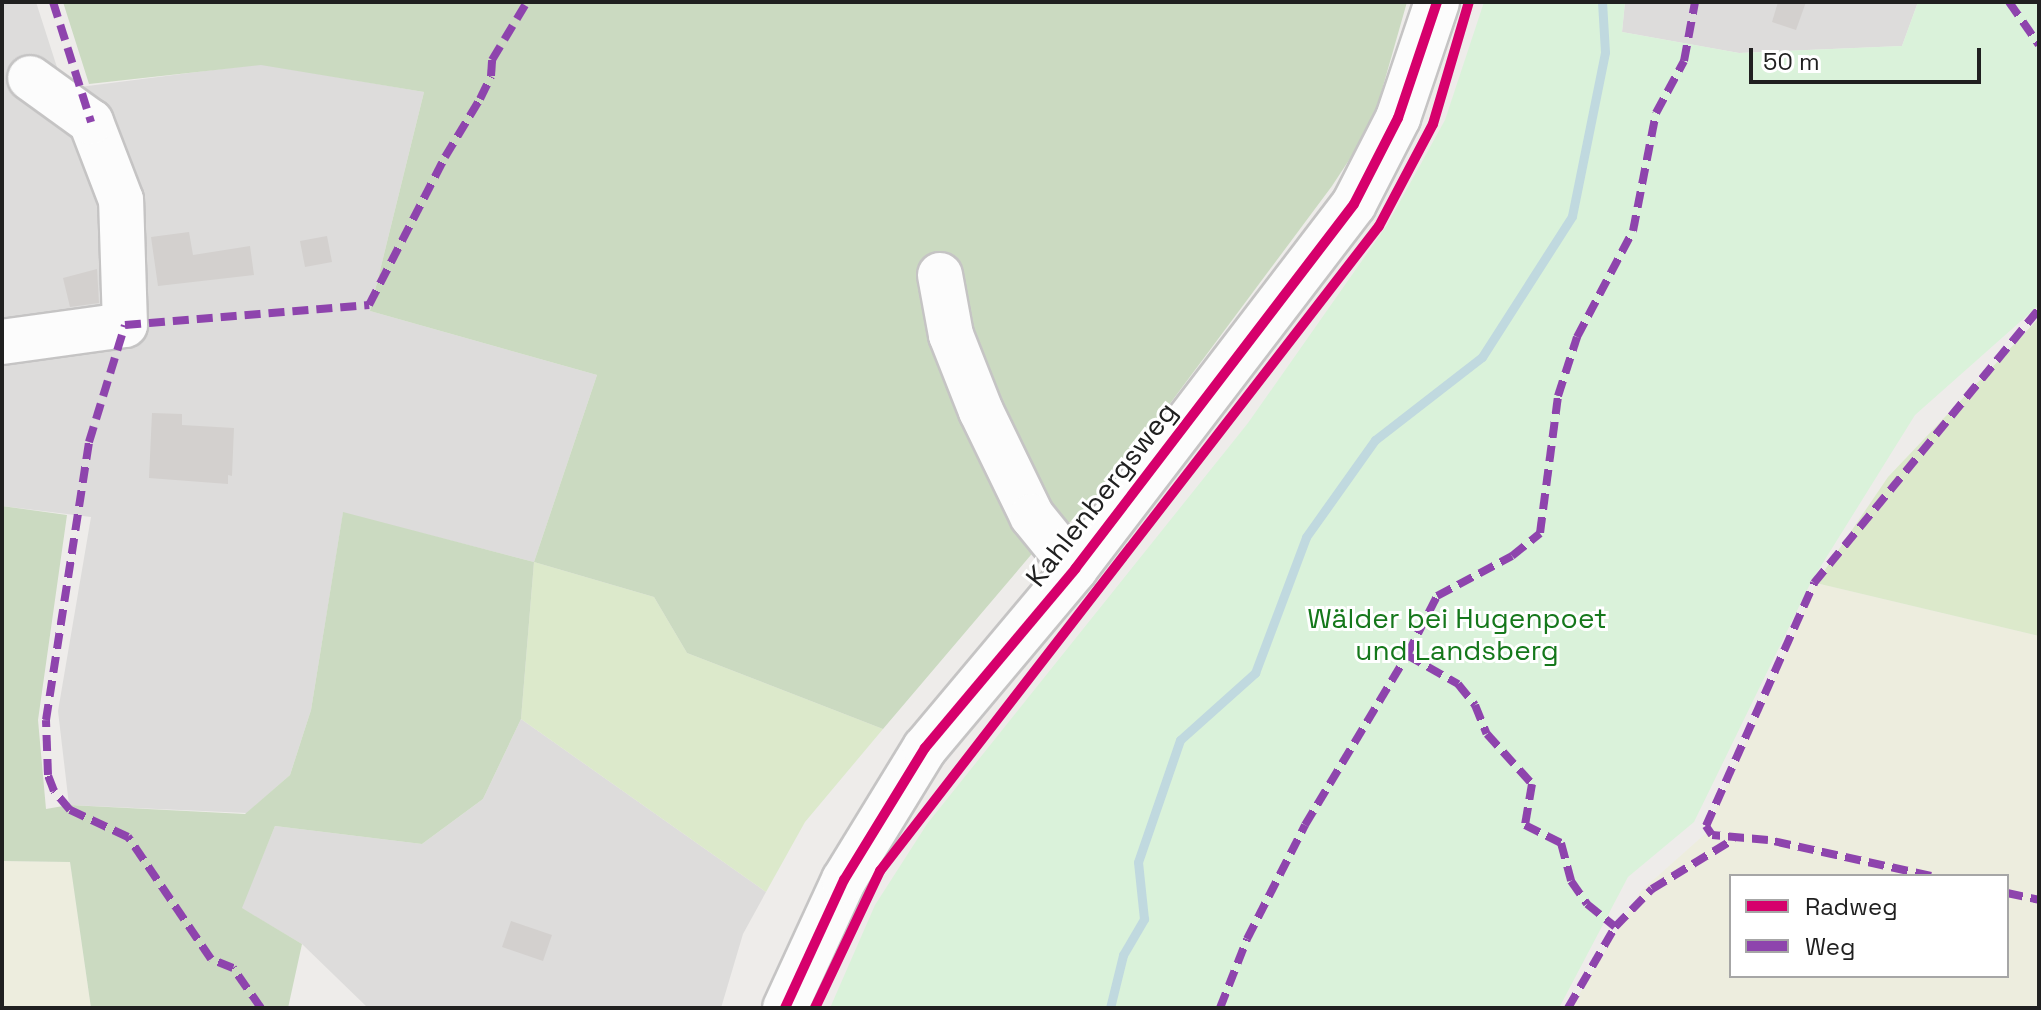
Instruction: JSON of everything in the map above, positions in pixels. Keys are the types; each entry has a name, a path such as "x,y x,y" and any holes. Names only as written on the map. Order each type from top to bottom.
{"street":[{"name":"Kahlenbergsweg","path":"785,1008 844,880 925,748 1075,569 1354,204 1398,118 1437,2"},
{"path":"2,342 125,325 121,200 91,122 30,78"},
{"path":"940,275 951,335 981,411 1032,516 1075,569"}],"shaded area":[{"path":"2,2 36,2 64,89 260,64 424,92 370,311 597,375 534,562 343,513 311,710 290,775 247,813 69,805 58,711 91,517 2,506"},
{"path":"1625,2 1918,2 1902,46 1739,53 1622,32"},
{"path":"1816,583 2039,636 2039,1008 1571,1008 1641,891 1705,834"},
{"path":"521,719 766,892 743,934 721,1008 368,1008 302,944 241,908 275,826 422,844 483,799"},
{"path":"2,861 70,862 91,1008 2,1008"}],"green space":[{"path":"63,2 1407,2 1372,125 1332,186 1099,499 1036,549 883,729 687,653 654,597 534,562 597,375 370,311 424,92 261,65 89,84"},
{"name":"Wälder bei Hugenpoet und Landsberg","path":"1484,2 1625,2 1622,32 1739,53 1902,46 1918,2 2039,2 2039,305 1915,415 1811,582 1694,822 1628,877 1559,1008 830,1008 875,905 927,824 1248,423 1387,225 1445,120"},
{"path":"2039,318 2039,636 1816,583 1888,477"},
{"path":"2,506 67,515 38,720 46,809 69,805 245,814 290,775 311,710 343,512 534,562 521,719 483,799 422,844 275,826 242,908 302,944 288,1008 91,1008 70,862 2,861"},
{"path":"534,562 654,597 687,653 883,729 805,822 766,892 521,719"}],"building":[{"path":"1778,2 1806,2 1796,30 1772,22"},
{"path":"189,232 193,255 250,246 254,275 158,286 151,237"},
{"path":"327,236 332,262 305,267 300,241"},
{"path":"97,269 99,303 70,307 63,278"},
{"path":"152,413 182,414 182,425 234,428 232,476 228,475 228,484 149,478"},
{"path":"511,921 552,935 543,961 502,947"}],"waterway":[{"path":"1110,1008 1123,955 1144,919 1138,862 1180,740 1255,673 1306,537 1375,440 1482,357 1572,216 1605,52 1602,2"}],"marked path":[{"path":"53,2 91,122"},
{"path":"261,1008 233,968 211,959 128,837 70,810 54,791 48,775 46,720 89,442 125,325 369,305 445,157 480,99 491,76 492,60 527,2"},
{"path":"1220,1008 1247,939 1305,825 1407,655 1437,596 1512,556 1540,533 1558,396 1577,337 1633,231 1656,113 1684,61 1695,2"},
{"path":"2009,2 2039,45"},
{"path":"1922,874 1768,840 1712,835 1706,826 1814,583 2039,309"},
{"path":"1407,655 1458,684 1475,705 1487,734 1532,784 1525,825 1561,843 1571,881 1587,904 1615,927"},
{"path":"1568,1008 1615,927 1652,889 1734,839"},
{"path":"2009,893 2039,900"}],"cycle path":[{"path":"785,1008 844,880 925,748 1075,569 1354,204 1398,118 1437,2"},
{"path":"815,1008 880,871 1379,226 1433,124 1469,2"}]}
